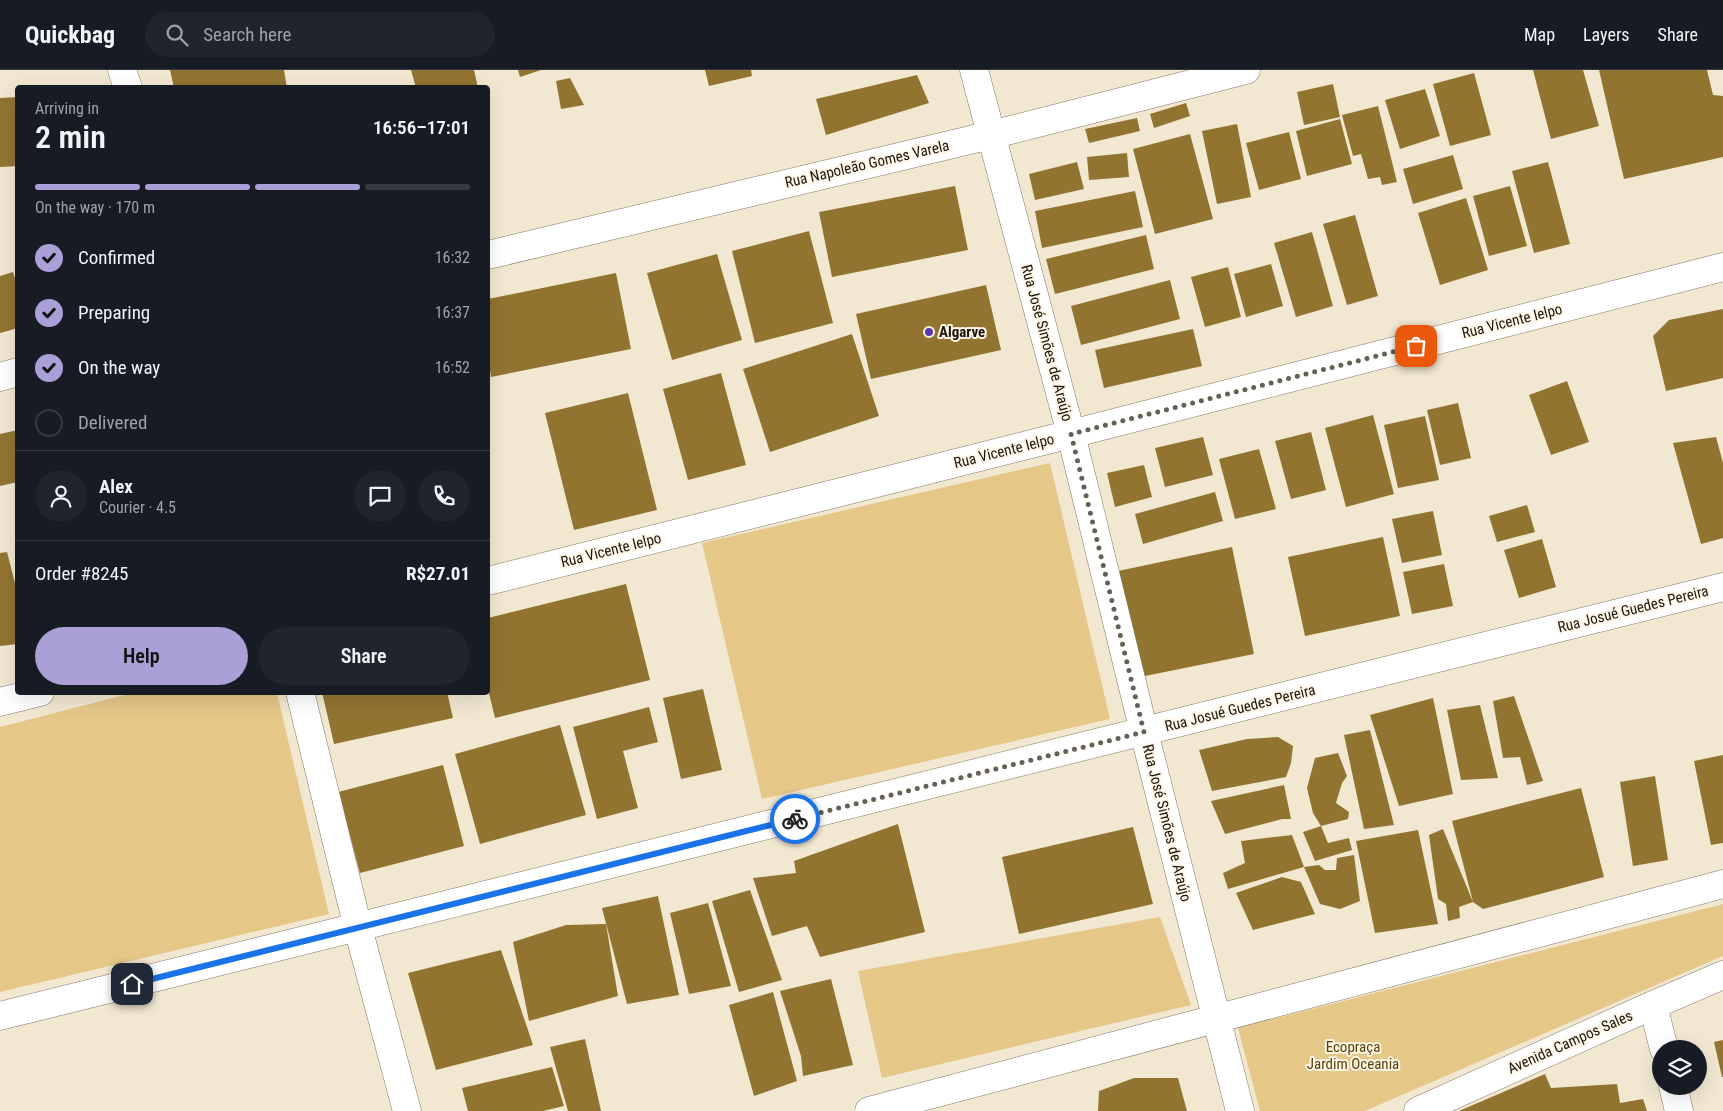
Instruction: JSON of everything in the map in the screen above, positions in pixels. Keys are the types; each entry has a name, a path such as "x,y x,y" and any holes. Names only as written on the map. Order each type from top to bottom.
{"street":[{"path":"122,70 127,85"},
{"name":"Rua José Simões de Araújo","path":"974,70 1071,434 1240,1111"},
{"name":"Rua Napoleão Gomes Varela","path":"490,255 990,135 1246,70"},
{"name":"Rua Vicente Ielpo","path":"490,580 1723,267"},
{"path":"0,377 15,373"},
{"name":"Rua Josué Guedes Pereira","path":"0,1016 1723,587"},
{"path":"0,702 28,695"},
{"path":"301,695 358,928 407,1111"},
{"path":"869,1111 1723,884"},
{"name":"Avenida Campos Sales","path":"1418,1111 1723,975"},
{"path":"1653,1005 1662,1040"},
{"path":"1675,1095 1679,1111"}],"green space":[{"path":"1050,463 1110,719 762,799 702,543"},
{"path":"124,695 277,695 329,914 0,992 0,727"},
{"name":"Ecopraça Jardim Oceania","path":"1723,904 1723,956 1365,1111 1260,1111 1238,1028"},
{"path":"1160,917 1191,1005 882,1078 858,971"}],"building":[{"path":"170,70 284,70 286,85 173,85"},
{"path":"411,70 474,70 477,85 415,85"},
{"path":"518,70 541,70 520,77"},
{"path":"705,70 751,70 752,76 709,86"},
{"path":"1533,70 1583,70 1599,126 1551,139"},
{"path":"1599,70 1707,70 1713,95 1723,96 1723,157 1624,179"},
{"path":"1474,73 1491,135 1450,146 1433,84"},
{"path":"917,75 929,103 826,135 816,99"},
{"path":"570,78 584,105 561,109 556,81"},
{"path":"1333,84 1340,117 1304,125 1297,92"},
{"path":"1425,89 1440,136 1400,149 1385,100"},
{"path":"15,97 15,166 0,167 0,98"},
{"path":"1186,103 1190,116 1154,128 1150,114"},
{"path":"1378,106 1397,182 1382,185 1380,177 1368,179 1361,154 1353,156 1342,115"},
{"path":"1137,118 1140,131 1089,143 1085,129"},
{"path":"1340,119 1352,164 1307,176 1296,131"},
{"path":"1237,124 1251,197 1217,204 1202,131"},
{"path":"1289,132 1301,179 1259,190 1246,143"},
{"path":"1190,134 1213,219 1155,234 1133,149"},
{"path":"1127,153 1129,177 1089,180 1087,157"},
{"path":"1453,155 1463,189 1413,204 1403,169"},
{"path":"1077,162 1084,189 1035,200 1029,174"},
{"path":"1548,162 1570,244 1534,253 1512,171"},
{"path":"955,186 968,250 832,277 819,212"},
{"path":"1510,186 1527,246 1489,256 1473,196"},
{"path":"1135,191 1143,227 1042,248 1035,211"},
{"path":"1466,198 1488,270 1440,285 1418,213"},
{"path":"1355,215 1378,296 1347,305 1323,224"},
{"path":"809,231 833,323 755,343 732,251"},
{"path":"1312,232 1333,306 1296,317 1274,243"},
{"path":"1146,235 1154,269 1055,294 1046,259"},
{"path":"717,254 742,340 672,360 647,273"},
{"path":"1271,264 1283,306 1246,317 1234,274"},
{"path":"1228,267 1241,317 1205,327 1191,277"},
{"path":"13,272 15,278 15,329 0,333 0,276"},
{"path":"616,273 631,349 491,377 490,299"},
{"path":"1170,280 1180,319 1081,345 1071,306"},
{"name":"Algarve","path":"986,285 1001,350 871,379 856,314"},
{"path":"1723,309 1723,378 1666,391 1653,336 1669,320"},
{"path":"1193,329 1202,366 1104,388 1095,350"},
{"path":"852,334 879,416 770,452 743,369"},
{"path":"721,373 746,465 688,480 663,389"},
{"path":"1567,381 1589,442 1551,455 1529,395"},
{"path":"628,393 657,510 574,530 545,413"},
{"path":"1458,403 1471,458 1440,465 1427,410"},
{"path":"1373,415 1394,494 1346,507 1325,428"},
{"path":"1425,416 1439,480 1398,488 1384,425"},
{"path":"15,431 15,483 0,486 0,434"},
{"path":"1311,432 1326,490 1291,499 1275,441"},
{"path":"1203,437 1213,475 1165,487 1155,448"},
{"path":"1716,437 1723,463 1723,538 1701,544 1673,443"},
{"path":"1259,449 1276,509 1235,519 1219,459"},
{"path":"1144,465 1152,497 1115,507 1107,473"},
{"path":"1215,492 1223,521 1143,544 1135,514"},
{"path":"1527,505 1535,532 1497,542 1489,516"},
{"path":"1433,511 1442,555 1402,563 1392,519"},
{"path":"1383,537 1400,616 1305,636 1288,557"},
{"path":"1542,539 1556,587 1519,598 1504,550"},
{"path":"1232,547 1254,654 1140,677 1118,571"},
{"path":"7,552 15,583 15,644 0,646 0,553"},
{"path":"1444,564 1453,606 1412,614 1403,572"},
{"path":"626,584 650,680 495,718 489,695 490,618"},
{"path":"703,689 722,770 681,779 663,698"},
{"path":"323,695 448,695 453,718 334,744"},
{"path":"1514,696 1543,781 1527,785 1520,757 1503,758 1493,701"},
{"path":"1433,698 1453,794 1399,806 1370,715"},
{"path":"1480,705 1498,778 1461,780 1447,710"},
{"path":"649,707 658,742 623,751 638,808 597,819 573,727"},
{"path":"560,725 586,815 480,844 455,754"},
{"path":"1370,730 1394,825 1364,829 1344,735"},
{"path":"1278,737 1293,746 1291,763 1286,777 1212,791 1199,750 1247,739"},
{"path":"1338,753 1347,776 1342,783 1336,803 1349,812 1348,819 1321,826 1313,813 1307,788 1315,758"},
{"path":"1723,755 1723,843 1711,845 1694,761"},
{"path":"443,765 464,846 360,873 338,792"},
{"path":"1655,776 1668,860 1633,866 1620,782"},
{"path":"1284,785 1291,819 1282,819 1225,834 1211,801"},
{"path":"1581,788 1604,877 1483,909 1473,902 1452,821"},
{"path":"898,824 925,932 820,957 807,926 772,936 753,878 796,873 794,861"},
{"path":"1321,826 1328,843 1349,838 1352,850 1315,861 1303,832"},
{"path":"1133,827 1153,904 1019,934 1002,857"},
{"path":"1443,829 1473,902 1459,907 1460,918 1448,921 1446,904 1438,899 1429,835"},
{"path":"1418,830 1438,924 1375,933 1356,841"},
{"path":"1292,835 1304,867 1228,889 1223,873 1245,863 1241,841"},
{"path":"1354,855 1360,901 1340,909 1320,904 1304,867 1319,865 1325,870 1336,870 1337,858"},
{"path":"1282,877 1301,882 1315,914 1253,930 1236,893"},
{"path":"750,890 782,980 739,992 712,901"},
{"path":"658,896 679,995 627,1004 602,908"},
{"path":"708,903 731,986 689,994 670,913"},
{"path":"606,924 618,996 529,1021 513,942 566,925"},
{"path":"501,950 533,1045 436,1070 408,973"},
{"path":"831,979 853,1065 803,1076 801,1056 780,991"},
{"path":"773,992 797,1081 754,1096 729,1005"},
{"path":"585,1039 601,1111 568,1111 550,1047"},
{"path":"1723,1040 1723,1077 1722,1077 1714,1042"},
{"path":"552,1067 564,1106 543,1111 468,1111 462,1088"},
{"path":"1545,1074 1551,1088 1617,1084 1620,1103 1643,1099 1647,1111 1459,1111"},
{"path":"1134,1078 1178,1078 1187,1111 1098,1111 1099,1091"}],"way so far":[{"path":"795,819 1144,732 1071,434 1416,346"}],"place":[{"name":"Algarve","path":"929,332"}],"route":[{"path":"132,984 795,819"}]}
